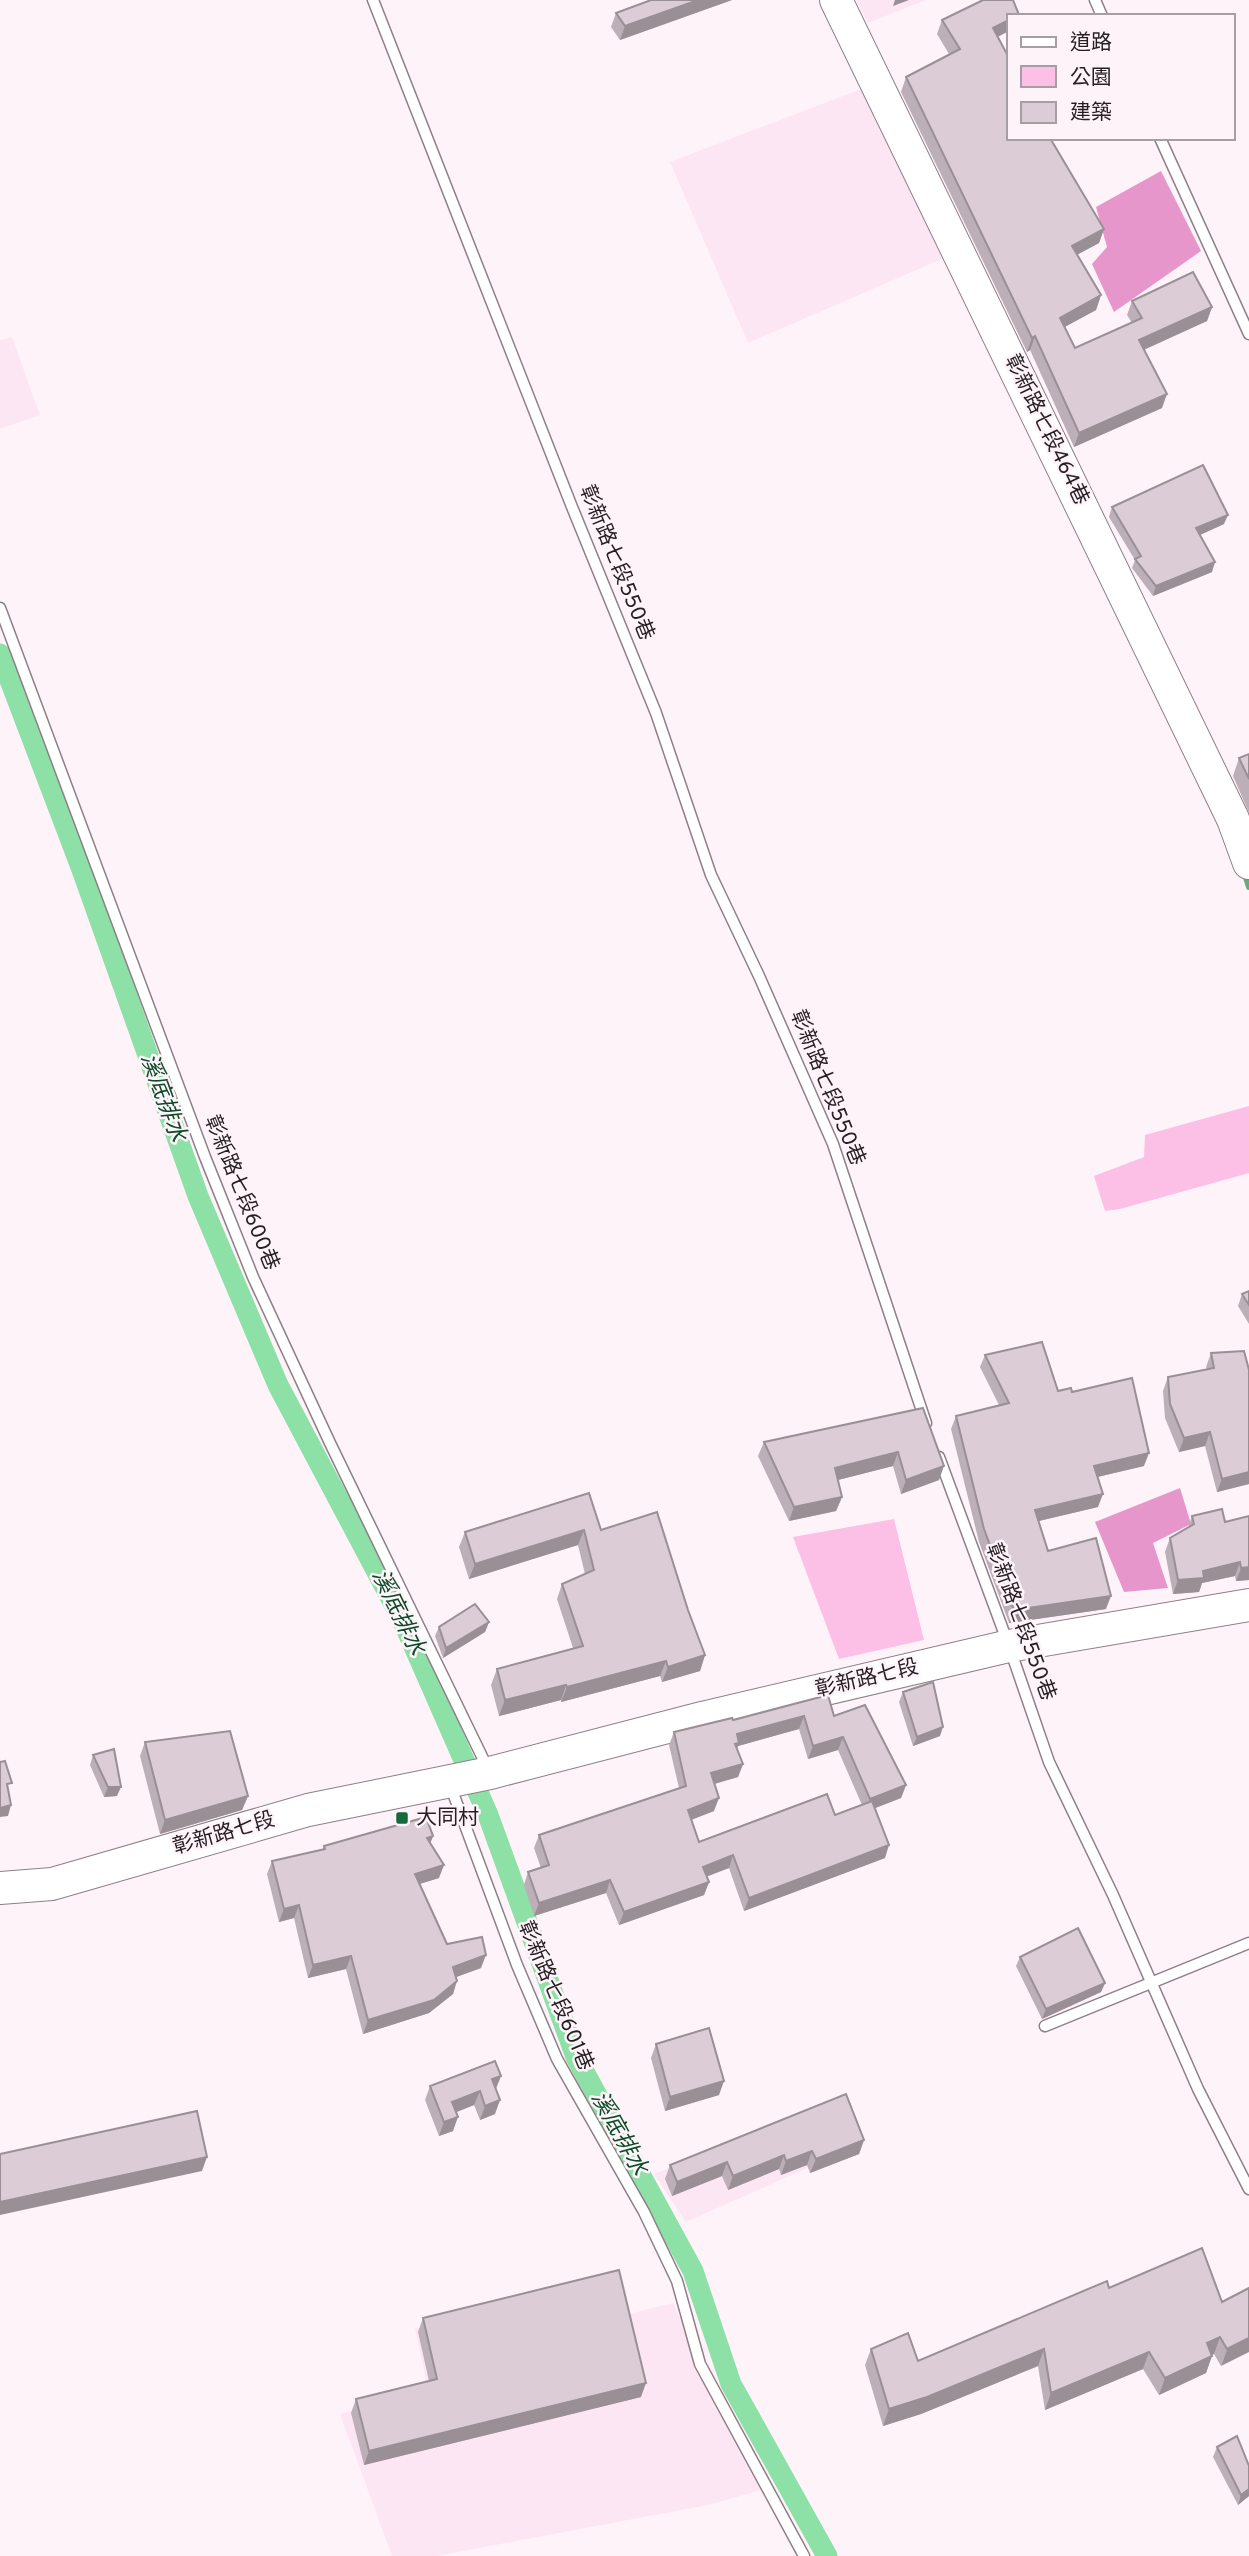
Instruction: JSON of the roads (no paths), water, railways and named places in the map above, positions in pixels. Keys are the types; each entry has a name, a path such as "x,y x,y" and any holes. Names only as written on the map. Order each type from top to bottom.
{"street":[{"name":"彰新路七段464巷","path":"836,0 1233,819 1249,863"},
{"name":"彰新路七段","path":"0,1888 52,1884 308,1810 449,1783 702,1718 1009,1646 1249,1605"}],"lane":[{"name":"彰新路七段550巷","path":"373,0 656,713 711,875 833,1144 928,1429"},
{"path":"1161,140 1249,334"},
{"name":"彰新路七段600巷","path":"0,608 205,1157 253,1277 490,1773"},
{"path":"0,643 12,638"},
{"name":"彰新路七段550巷","path":"933,1441 1049,1762 1153,1984 1198,2089 1249,2189"},
{"name":"彰新路七段601巷","path":"449,1783 517,1965 557,2059 644,2212 677,2281 700,2364 804,2556"},
{"path":"1045,2026 1249,1943"}],"waterway":[{"name":"溪底排水","path":"0,654 81,867 198,1196 278,1385 402,1619 488,1815 576,2057 693,2271 731,2384 827,2556"},
{"path":"1244,871 1249,887"}],"place":[{"name":"大同村","path":"402,1818"}]}
